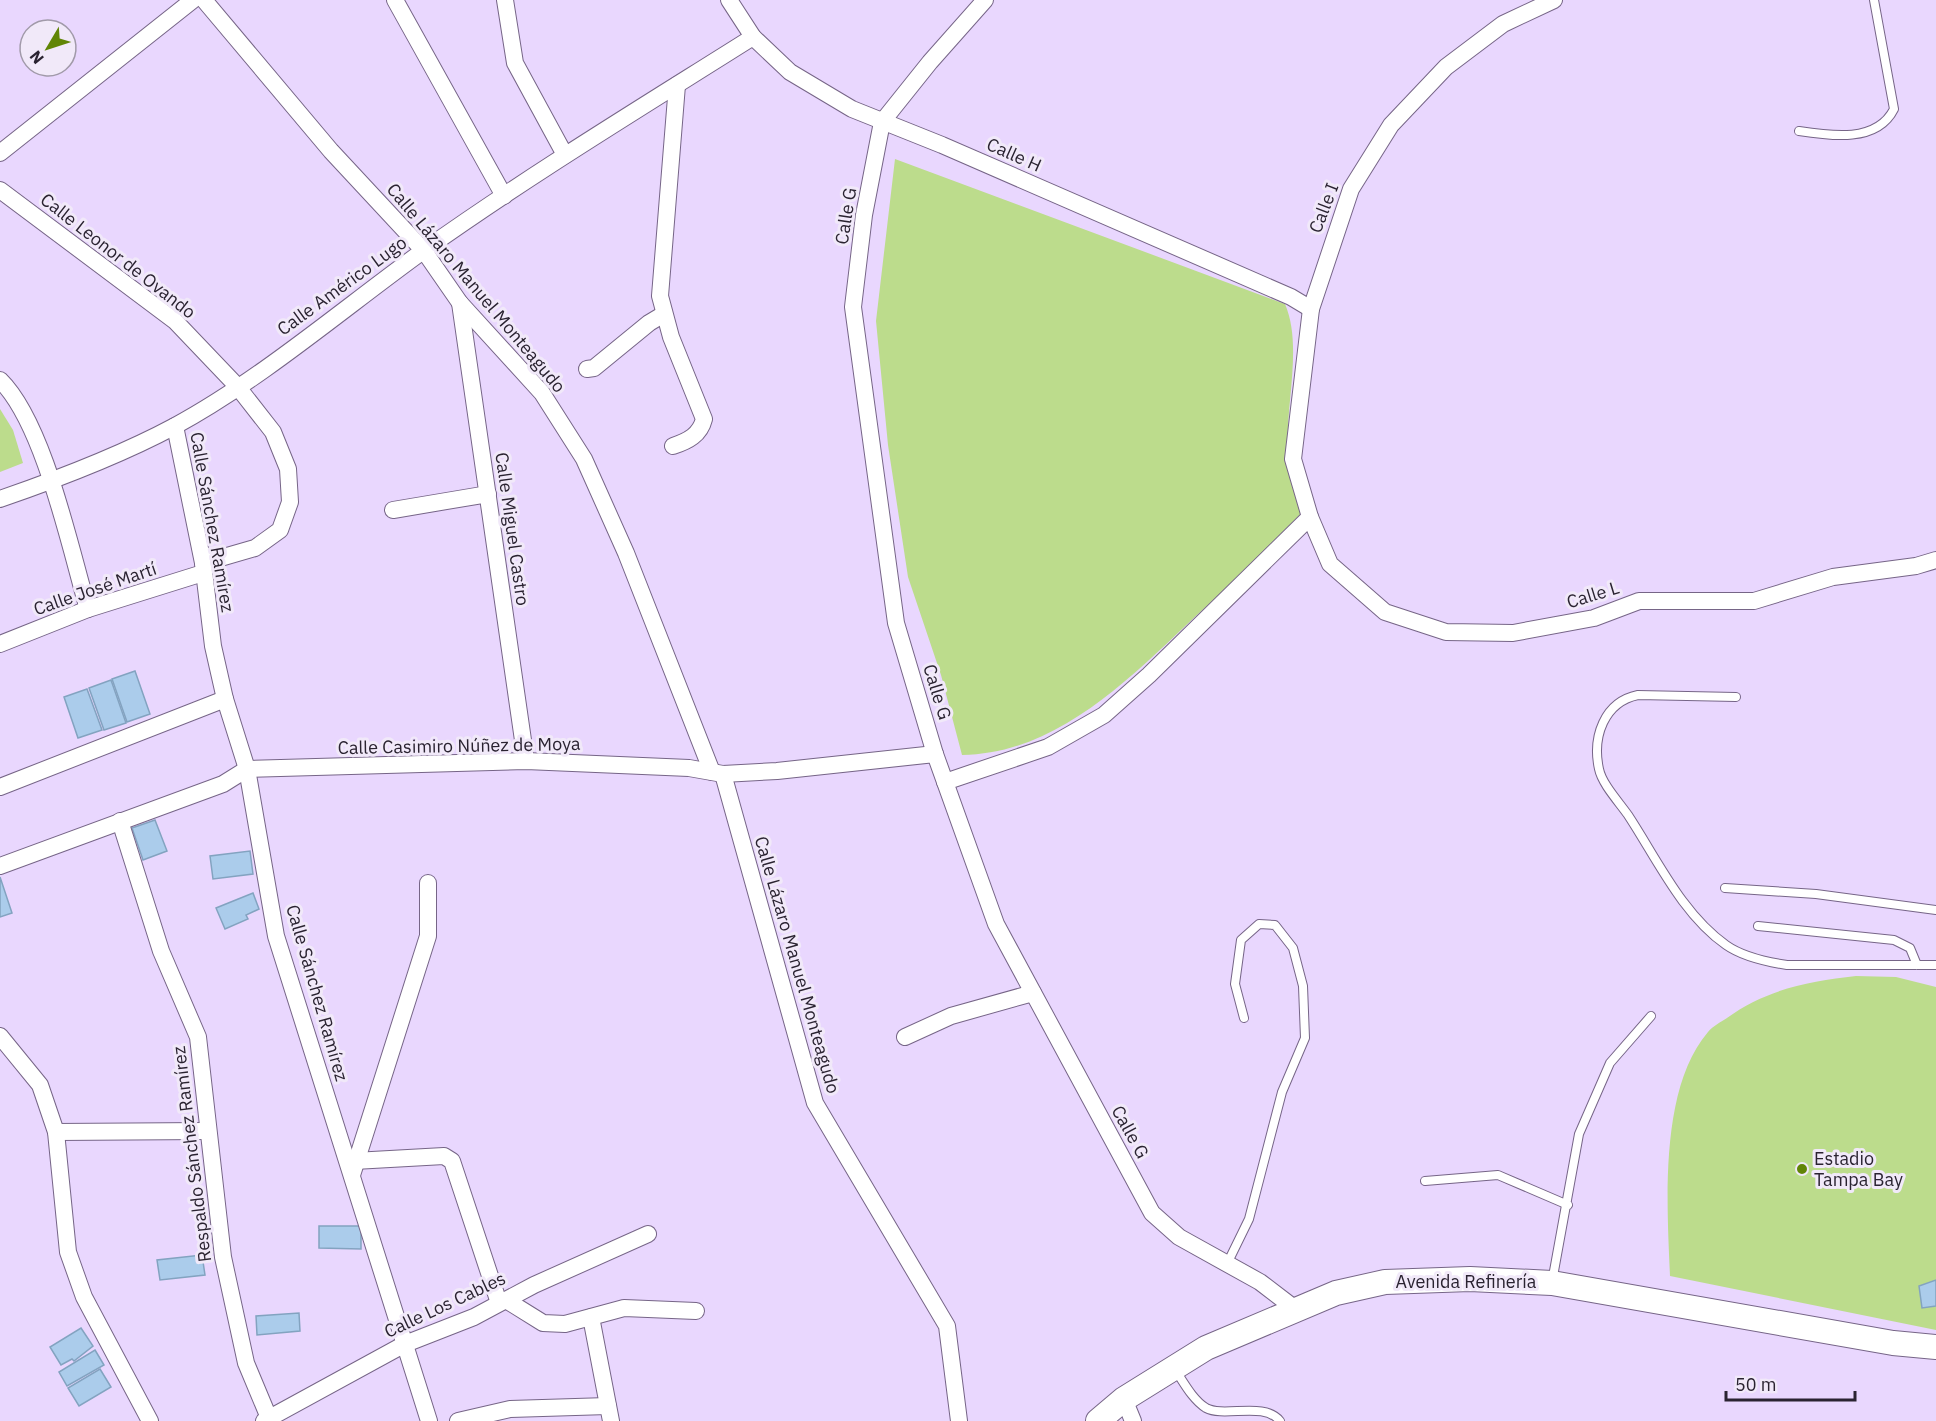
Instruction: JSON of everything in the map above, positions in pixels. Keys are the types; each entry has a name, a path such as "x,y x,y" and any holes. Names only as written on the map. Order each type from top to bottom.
{"main road":[{"name":"Avenida Refinería","path":"1098,1421 1129,1410 1174,1368 1206,1348 1336,1293 1385,1282 1470,1279 1552,1283 1893,1343 1936,1347"}],"street":[{"path":"0,153 193,0"},
{"name":"Calle Lázaro Manuel Monteagudo","path":"204,0 331,151 424,251 460,303 542,393 584,459 718,773 815,1103 948,1326 959,1421"},
{"path":"395,0 504,196"},
{"path":"505,0 515,63 565,155"},
{"name":"Calle H","path":"729,0 753,37 790,72 852,109 953,150 1291,297 1311,309"},
{"name":"Calle G","path":"985,0 930,62 882,123 864,215 853,307 896,623 935,754 996,924 1152,1213 1179,1237 1260,1282 1298,1311"},
{"name":"Calle I","path":"1310,517 1293,459 1311,309 1351,189 1391,125 1446,67 1503,24 1554,0"},
{"name":"Calle Américo Lugo","path":"0,500 50,482 175,426 237,386 504,196 753,37"},
{"path":"673,446 689,440 702,428 704,419 664,314 660,296 677,85"},
{"name":"Calle Leonor de Ovando","path":"0,190 175,321 237,386 273,432 288,469 290,502 280,530 255,548 203,568"},
{"name":"Calle Miguel Castro","path":"460,303 526,761"},
{"path":"586,369 594,368 648,323 664,314"},
{"path":"0,380 9,389 29,421 88,609"},
{"name":"Calle Sánchez Ramírez","path":"175,426 203,568 225,699 247,769 276,936 353,1169 429,1421"},
{"path":"393,510 488,494"},
{"path":"945,782 1048,747 1104,715 1149,675 1310,517"},
{"name":"Calle L","path":"1310,517 1330,564 1385,612 1446,632 1513,633 1594,618 1639,601 1754,600 1833,578 1917,566 1936,560"},
{"name":"Calle José Martí","path":"0,644 88,609 203,568"},
{"path":"0,787 225,699"},
{"name":"Calle Casimiro Núñez de Moya","path":"0,866 223,784 247,769 526,761 689,768 718,773 777,771 935,754"},
{"name":"Respaldo Sánchez Ramírez","path":"120,821 161,951 198,1037 207,1131 225,1268 246,1363 266,1420"},
{"path":"428,883 428,936 353,1169 444,1156 452,1161 502,1302 543,1323 565,1324 624,1308 696,1311"},
{"path":"905,1037 928,1024 951,1016 1033,993"},
{"path":"0,1036 40,1085 56,1132 68,1252 84,1297 150,1421"},
{"path":"56,1132 207,1131"},
{"name":"Calle Los Cables","path":"266,1420 405,1344 474,1317 648,1234"},
{"path":"458,1421 510,1409 609,1414 591,1317"}],"lane":[{"path":"1799,131 1835,136 1876,130 1888,120 1894,109 1874,0"},
{"path":"1736,697 1638,695 1624,698 1612,706 1597,735 1599,772 1666,877 1716,937 1729,947 1768,962 1787,965 1936,965"},
{"path":"1725,888 1816,894 1936,910"},
{"path":"1227,1264 1249,1219 1282,1092 1305,1038 1303,986 1293,948 1275,925 1259,924 1241,939 1235,984 1244,1018"},
{"path":"1758,926 1894,940 1910,948 1917,965"},
{"path":"1552,1283 1568,1205 1579,1134 1610,1063 1651,1016"},
{"path":"1425,1181 1498,1175 1568,1205"},
{"path":"1174,1368 1193,1396 1206,1408 1266,1413 1280,1421"}],"green space":[{"path":"895,159 1285,304 1290,320 1293,357 1288,452 1304,515 1146,662 1091,708 1030,741 997,751 962,755 941,675 908,577 888,445 876,321"},
{"path":"0,409 13,430 23,463 0,472"},
{"name":"Estadio Tampa Bay","path":"1856,976 1896,977 1936,987 1936,1330 1670,1276 1668,1183 1670,1149 1681,1084 1692,1056 1712,1028 1757,1000 1788,988"}],"building":[{"path":"135,671 150,714 127,722 112,679"},
{"path":"111,680 126,723 104,730 89,688"},
{"path":"87,689 102,730 78,738 64,697"},
{"path":"155,820 167,851 143,860 132,828"},
{"path":"250,851 253,874 213,879 210,856"},
{"path":"0,877 12,913 0,917"},
{"path":"253,893 259,909 246,915 248,919 225,929 216,908"},
{"path":"319,1226 361,1226 361,1249 319,1248"},
{"path":"202,1255 205,1275 160,1280 157,1260"},
{"path":"1936,1280 1936,1306 1922,1308 1919,1286"},
{"path":"299,1313 300,1331 257,1335 256,1316"},
{"path":"81,1328 93,1346 74,1361 72,1359 61,1365 50,1347"},
{"path":"95,1350 104,1365 67,1386 59,1372"},
{"path":"100,1369 111,1387 79,1406 68,1388"}],"place":[{"name":"Estadio Tampa Bay","path":"1802,1169"}]}
